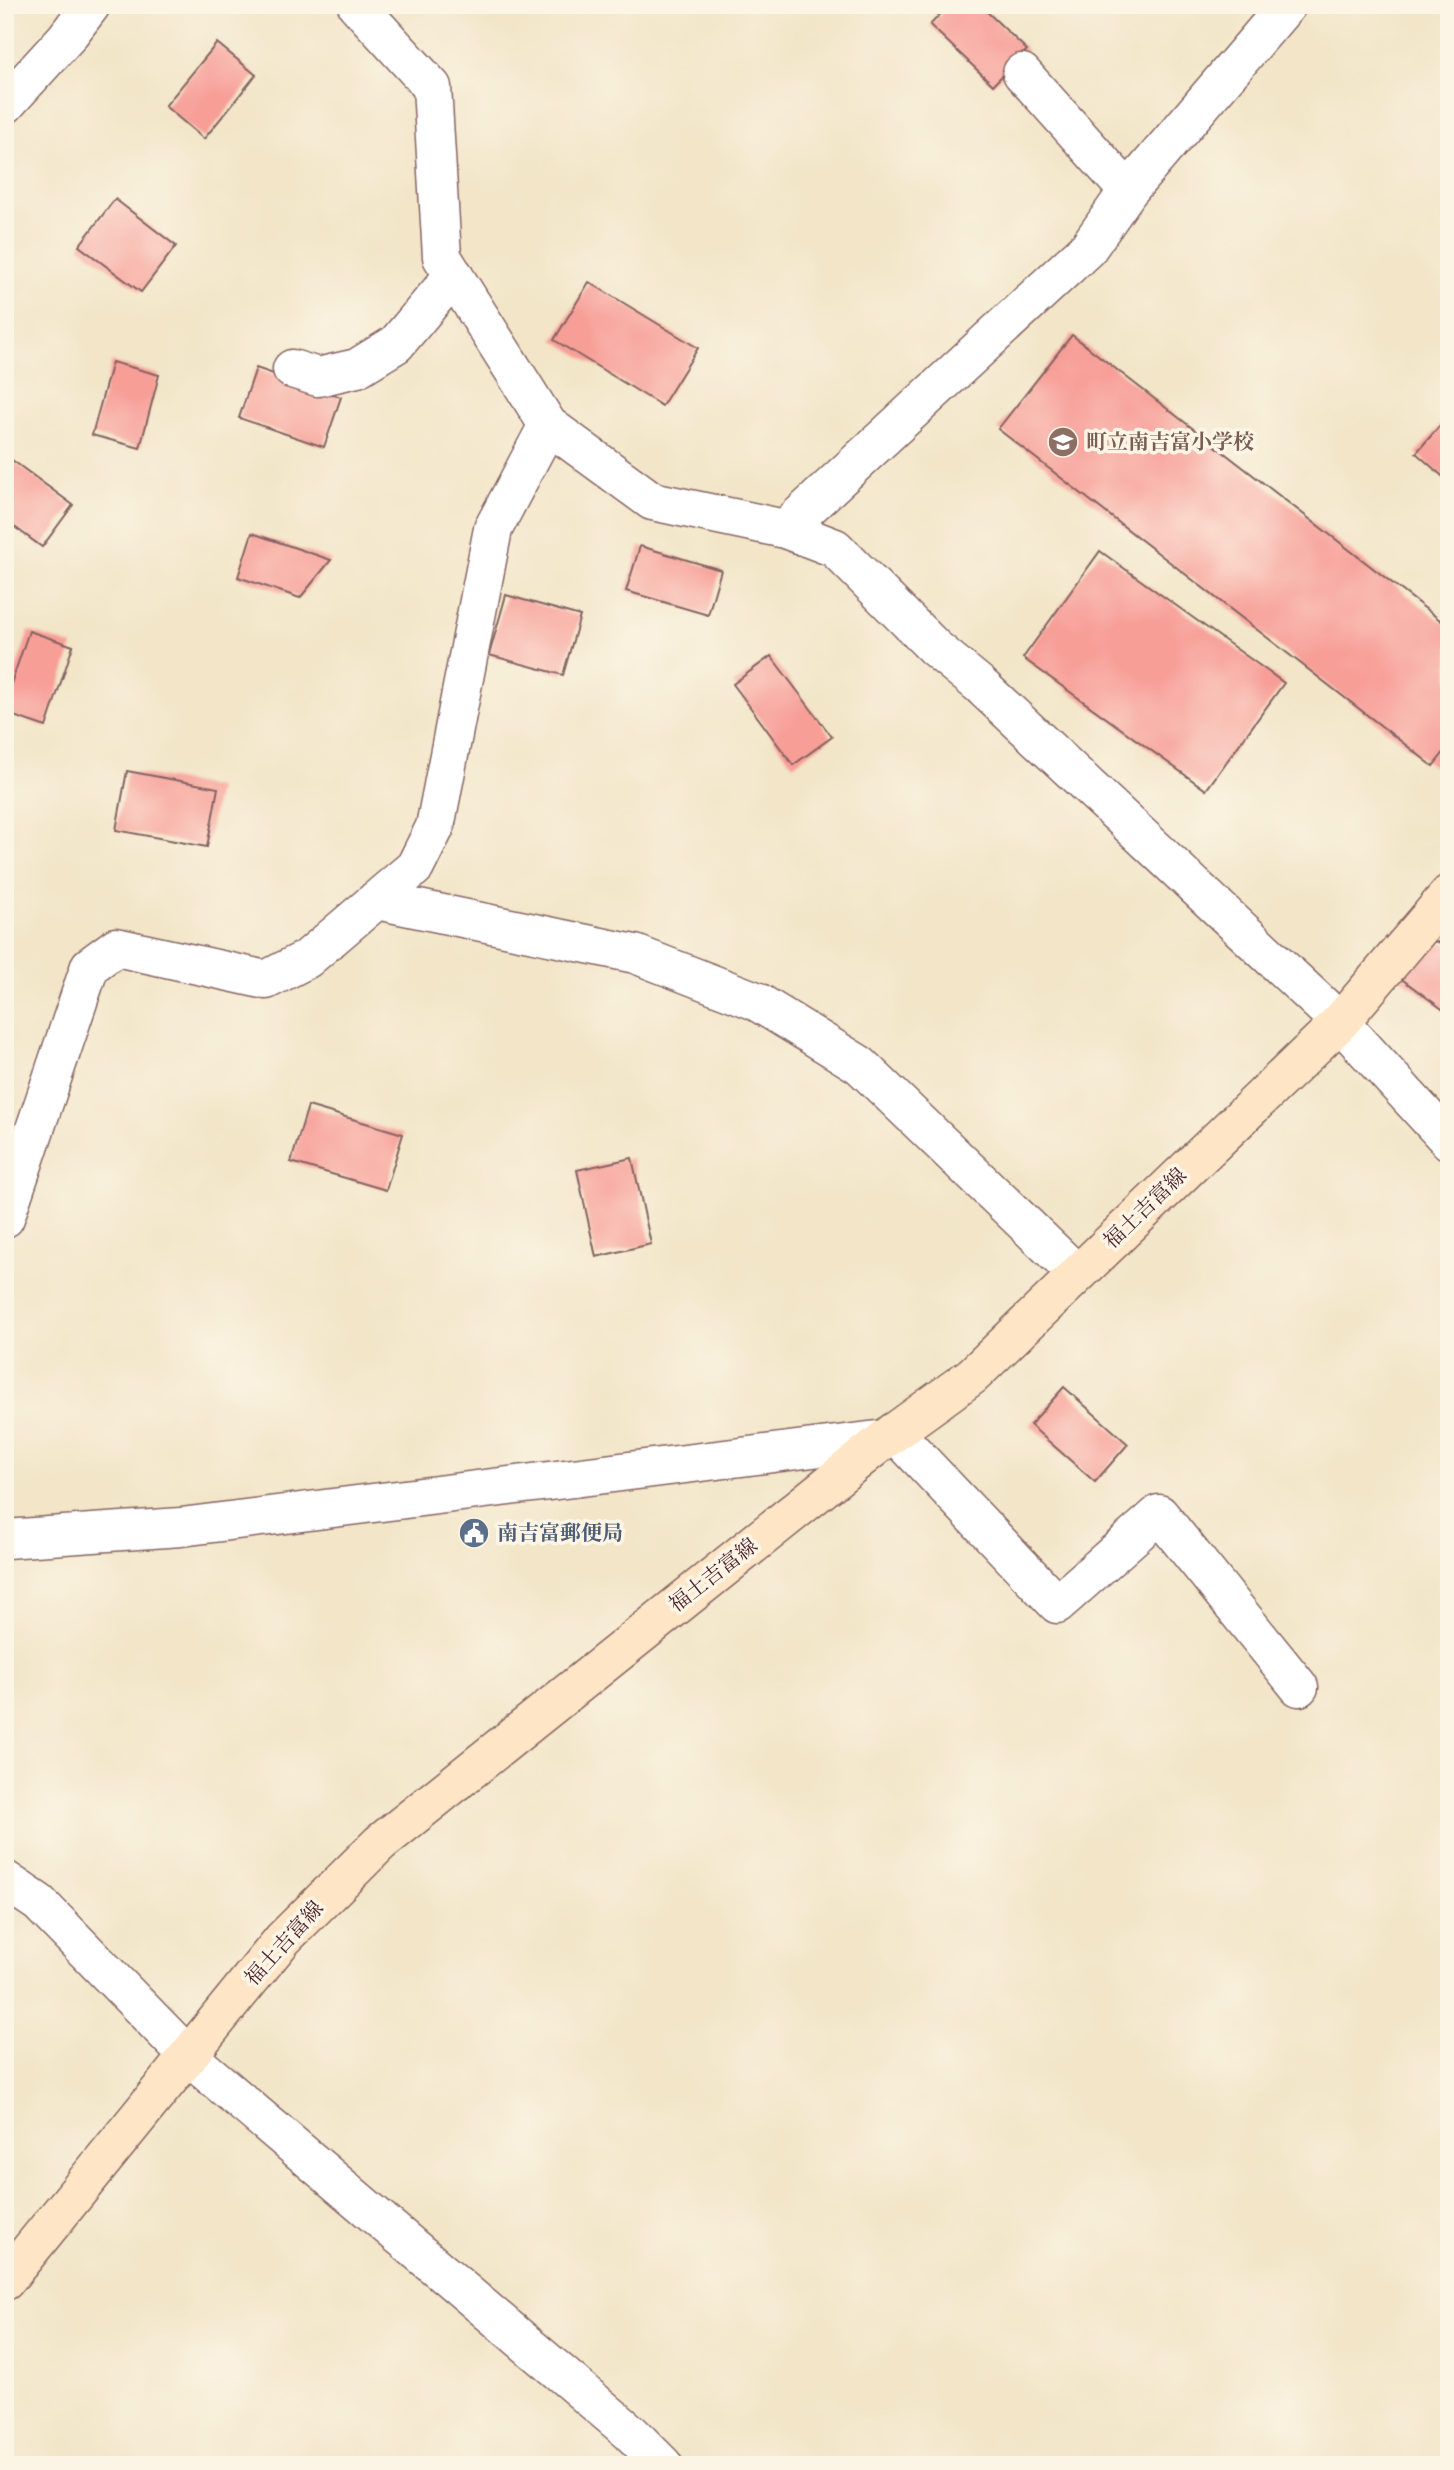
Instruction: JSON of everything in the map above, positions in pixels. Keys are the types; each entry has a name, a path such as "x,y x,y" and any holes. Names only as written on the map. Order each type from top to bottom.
{"main road":[{"name":"福土吉富線","path":"5,2281 283,1939 380,1843 889,1435 972,1376 1340,1022 1449,894"}],"street":[{"path":"5,105 66,38 91,5"},
{"path":"357,5 432,87 442,257 548,425 652,501 785,528 835,548 935,648 979,684 1340,1022 1449,1141"},
{"path":"785,528 1088,248 1128,191 1287,5"},
{"path":"1022,73 1128,191"},
{"path":"292,369 318,377 357,368 396,344 454,275"},
{"path":"5,1218 90,966 116,947 266,980 307,959 415,867 435,827 493,529 548,425"},
{"path":"376,900 635,954 756,1001 860,1065 1077,1274"},
{"path":"5,1539 181,1527 889,1435 1057,1604 1158,1514 1298,1687"},
{"path":"5,1880 38,1903 187,2056 631,2433 663,2465"}],"building":[{"path":"949,5 980,5 1027,50 993,85 930,25"},
{"path":"217,43 256,75 204,139 165,106"},
{"path":"115,199 176,246 141,292 79,246"},
{"path":"589,282 698,348 662,406 554,340"},
{"path":"1072,335 1449,627 1449,746 1433,766 998,429"},
{"path":"112,362 159,375 140,448 92,435"},
{"path":"256,368 341,397 324,447 239,418"},
{"path":"1449,415 1449,482 1416,453"},
{"path":"12,460 73,505 42,547 5,520 5,469"},
{"path":"252,533 331,560 300,598 238,577"},
{"path":"640,546 721,570 708,615 626,591"},
{"path":"1100,551 1284,683 1206,790 1023,658"},
{"path":"506,595 580,616 563,675 489,655"},
{"path":"29,631 73,646 46,727 5,713 5,701"},
{"path":"771,656 832,737 793,765 733,684"},
{"path":"127,771 218,788 207,847 116,830"},
{"path":"1426,940 1449,944 1449,1014 1399,977"},
{"path":"308,1106 403,1134 386,1190 291,1162"},
{"path":"632,1158 651,1244 596,1257 577,1170"},
{"path":"1064,1387 1128,1444 1095,1482 1030,1425"}],"place":[{"name":"町立南吉富小学校","path":"1063,442"},
{"name":"南吉富郵便局","path":"474,1533"}]}
